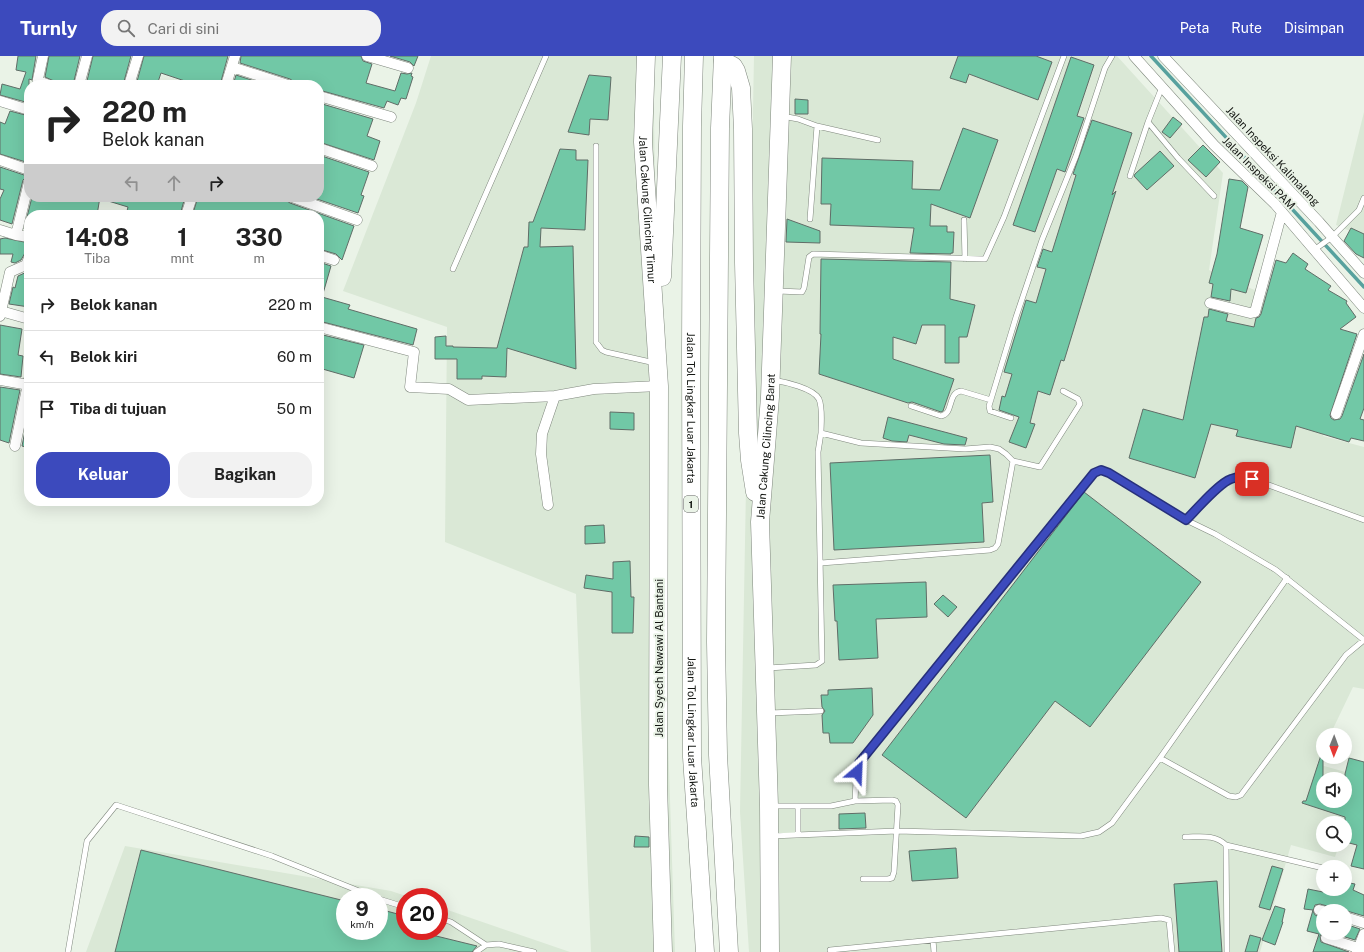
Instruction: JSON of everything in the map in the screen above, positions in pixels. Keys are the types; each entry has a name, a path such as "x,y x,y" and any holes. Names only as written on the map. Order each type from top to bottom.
{"highway":[{"name":"Jalan Cakung Cilincing Timur","path":"646,56 643,142 659,363"},
{"path":"659,363 672,56"},
{"name":"Jalan Tol Lingkar Luar Jakarta","path":"694,56 692,126 691,351 692,757 705,952"},
{"name":"Jalan Cakung Cilincing Barat","path":"770,836 760,522 770,397 775,291 782,56"},
{"path":"723,59 733,66 741,88 748,433 750,460 760,522"},
{"path":"723,59 720,136 716,642 718,755 729,952"},
{"name":"Jalan Syech Nawawi Al Bantani","path":"659,363 658,785 663,952"},
{"path":"770,836 770,952"}],"street":[{"path":"38,80 43,56"},
{"path":"80,80 87,56"},
{"path":"131,80 138,56"},
{"path":"228,80 235,56"},
{"path":"368,56 408,68"},
{"name":"Jalan Inspeksi PAM","path":"1134,56 1214,145 1282,212 1364,308"},
{"name":"Jalan Inspeksi Kalimalang","path":"1165,57 1330,238 1364,273"},
{"path":"232,66 273,80"},
{"path":"324,97 391,117"},
{"path":"0,101 24,108"},
{"path":"324,150 372,166"},
{"path":"0,160 24,168"},
{"path":"16,235 24,202"},
{"path":"306,202 358,220"},
{"path":"1210,303 1250,313 1255,312 1282,212"},
{"path":"0,230 24,236"},
{"path":"324,257 334,260"},
{"path":"24,266 10,272 2,294 0,314 24,318"},
{"path":"324,328 414,352 410,387 449,389 468,400 555,396 594,389 659,386"},
{"path":"1336,414 1364,334"},
{"path":"0,380 24,382"},
{"path":"548,505 541,454 542,434 555,396"},
{"path":"15,446 24,406"},
{"path":"1352,919 1364,922"},
{"path":"1331,940 1359,951 1364,934"}],"lane":[{"path":"453,268 546,56"},
{"path":"775,291 802,292 809,257 813,254 983,260 986,258 1004,217 1064,56"},
{"path":"1011,418 990,411 989,406 1042,240 1076,156 1105,68 1112,56"},
{"path":"1130,176 1148,122 1162,87"},
{"path":"780,115 798,119 817,126 878,140"},
{"path":"1148,122 1178,158 1214,196"},
{"path":"810,219 817,126"},
{"path":"596,146 596,342 602,350 606,352 659,363"},
{"path":"1314,249 1330,238 1361,211 1364,198"},
{"path":"964,220 965,259"},
{"path":"765,668 816,664 822,661 818,452 821,433 821,407 818,398 814,394 793,384 770,379"},
{"path":"910,406 945,416 948,412 954,394 957,391 991,400"},
{"path":"821,433 861,444 964,449 990,447 1002,451 1013,462 1038,467 1041,466 1080,404 1078,399 1063,391"},
{"path":"821,563 990,550 995,548 998,544 1013,462"},
{"path":"855,801 859,763 1094,473 1101,470 1109,473 1186,520 1215,534 1287,578 1364,640 1346,655 1241,795 1236,797 1229,796 1160,758"},
{"path":"1186,520 1213,493 1230,479 1244,476 1364,520"},
{"path":"770,836 897,831 1081,836 1099,832 1112,822 1160,758 1287,578"},
{"path":"766,714 821,711"},
{"path":"769,806 831,806 855,801 896,801 898,805 897,831 894,872 892,878 863,879"},
{"path":"68,952 87,841 116,804 272,856 352,888"},
{"path":"798,806 798,835"},
{"path":"1185,837 1218,838 1226,845 1316,866"},
{"path":"1226,845 1227,952"},
{"path":"830,950 1160,918 1169,920 1172,952"},
{"path":"448,921 486,945"},
{"path":"933,940 934,952"},
{"path":"476,952 486,945 499,944 534,952"}],"shaded area":[{"path":"431,56 653,56 660,493 675,952 591,952 576,594 445,542 447,327 343,291 416,103"},
{"path":"754,56 1117,56 1223,173 1209,270 1336,326 1323,436 1364,447 1364,689 1353,687 1333,728 1316,728 1316,764 1345,772 1316,772 1316,808 1351,808 1348,816 1316,816 1316,852 1291,845 1260,952 749,952 740,812"},
{"path":"1364,112 1364,237 1336,225"},
{"path":"1352,774 1363,777 1352,805"},
{"path":"125,846 373,888 336,888 336,940 388,940 388,890 396,893 396,940 448,940 448,910 570,952 86,952"},
{"path":"1317,852 1337,852 1335,857"}],"building":[{"path":"18,56 36,56 32,80 24,80 24,102 0,95 2,84 20,89 26,72 16,70"},
{"path":"49,56 80,56 74,80 52,80 45,77"},
{"path":"93,56 131,56 124,80 87,80"},
{"path":"144,56 228,56 221,80 182,80 161,73 159,80 137,80"},
{"path":"241,56 361,56 363,61 372,64 366,83 395,91 401,73 412,73 411,76 413,77 406,99 401,98 398,105 387,101 384,108 324,91 324,80 292,80 240,63"},
{"path":"390,56 418,56 414,66 410,62"},
{"path":"958,56 1036,56 1052,62 1038,100 969,74 966,83 950,78"},
{"path":"1071,57 1094,65 1077,116 1084,118 1065,172 1057,169 1035,232 1013,225"},
{"path":"236,75 252,80 234,80"},
{"path":"589,75 611,77 608,120 590,119 589,135 568,132"},
{"path":"795,99 808,100 808,114 795,114"},
{"path":"324,104 373,119 367,136 380,141 374,160 324,144"},
{"path":"10,111 24,115 24,161 0,154 0,122 5,124"},
{"path":"1173,117 1182,124 1170,138 1162,132"},
{"path":"1092,120 1132,133 1112,195 1116,191 1064,361 1061,360 1050,395 1038,391 1030,423 1035,424 1026,448 1009,442 1019,417 999,410 1002,396 1005,397 1012,374 1004,372 1026,300 1036,303 1046,269 1037,267 1043,249 1052,252 1076,175 1073,174"},
{"path":"963,128 998,140 970,218 931,204 930,226 947,226 947,232 954,232 953,253 910,253 914,228 830,225 831,204 821,204 822,158 913,161 912,189 940,190"},
{"path":"1203,145 1220,162 1206,177 1188,160"},
{"path":"560,149 576,150 576,160 588,160 585,230 541,228 540,247 573,246 576,369 507,348 506,377 482,376 482,379 457,379 457,359 435,359 435,337 446,336 446,346 497,348 524,247 528,247 529,222 533,222"},
{"path":"1160,151 1174,166 1147,190 1134,176"},
{"path":"324,157 369,172 361,195 364,196 358,213 324,201"},
{"path":"0,167 24,175 12,224 0,220 0,199 4,190 0,189"},
{"path":"1229,179 1242,181 1248,187 1240,228 1263,235 1246,293 1231,289 1230,301 1211,297 1213,284 1209,283 1217,254"},
{"path":"31,202 99,202 98,210 29,210"},
{"path":"112,202 184,202 181,210 127,210 128,207"},
{"path":"196,202 288,202 309,210 194,210"},
{"path":"324,215 354,226 342,260 336,254 324,250"},
{"path":"787,219 820,231 820,243 786,242"},
{"path":"1351,228 1364,234 1364,258 1356,254 1344,241"},
{"path":"5,238 24,242 24,255 21,260 15,263 11,262 13,254 0,254 0,239"},
{"path":"1293,253 1308,264 1305,269 1331,286 1328,290 1347,301 1346,303 1356,317 1340,329 1357,334 1330,415 1334,420 1340,419 1342,416 1364,354 1364,408 1360,419 1364,420 1364,441 1351,438 1349,442 1296,426 1291,448 1236,436 1238,430 1211,424 1195,478 1129,458 1143,409 1183,420 1204,317 1208,317 1209,309 1228,314 1226,321 1254,327 1256,318 1261,314 1276,260 1286,263"},
{"path":"821,259 951,262 950,299 975,305 967,337 959,337 959,363 945,363 945,325 922,325 916,344 893,337 893,359 954,379 943,411 941,412 912,402 908,403 819,374 821,334"},
{"path":"324,264 331,266 324,290"},
{"path":"24,273 24,306 9,304 13,287 15,288 18,276"},
{"path":"324,298 350,305 348,309 417,329 413,345 324,322"},
{"path":"0,325 22,329 18,355 23,356 21,377 0,374"},
{"path":"324,335 364,345 354,378 324,369"},
{"path":"0,387 20,390 9,443 0,440"},
{"path":"610,412 634,413 634,430 610,429"},
{"path":"888,417 967,438 965,445 944,444 909,435 907,442 892,441 883,438"},
{"path":"24,436 24,447 22,446"},
{"path":"990,455 993,502 982,503 984,542 834,550 830,463"},
{"path":"1084,492 1201,582 1090,727 1055,701 966,818 882,755"},
{"path":"604,525 605,543 585,544 585,526"},
{"path":"630,561 631,597 634,597 633,633 612,633 612,592 584,588 586,575 613,579 613,562"},
{"path":"926,582 927,617 876,619 878,658 839,660 833,585"},
{"path":"943,595 957,607 948,617 934,604"},
{"path":"872,688 873,715 853,743 830,743 829,733 823,733 822,715 825,711 822,707 821,695 828,695 828,690"},
{"path":"1352,759 1364,762 1364,869 1352,866 1357,845 1352,844 1352,816 1342,816 1317,808 1352,808 1352,772 1346,772 1348,764 1352,764"},
{"path":"1318,764 1323,764 1323,772 1316,772 1316,808 1302,803 1303,801 1306,801"},
{"path":"865,813 866,828 839,829 839,814"},
{"path":"635,836 649,837 649,847 634,847"},
{"path":"956,848 958,878 912,881 909,851"},
{"path":"141,850 336,899 336,940 388,940 388,911 396,914 396,940 448,939 477,946 472,952 115,952"},
{"path":"1272,866 1283,869 1270,910 1259,907"},
{"path":"1217,881 1222,952 1179,952 1174,884"},
{"path":"1352,883 1355,884 1353,890 1364,895 1364,916 1352,912 1352,904 1316,904 1313,911 1316,915 1316,933 1307,931 1313,910 1304,909 1308,889 1316,891 1316,896 1352,896"},
{"path":"1275,906 1285,909 1283,922 1275,945 1262,940"},
{"path":"1352,926 1360,929 1355,940 1352,939"},
{"path":"1250,935 1261,938 1257,952 1245,952"},
{"path":"1317,940 1321,940 1321,942 1349,952 1313,952"}],"waterway":[{"path":"1151,56 1364,287"}],"route":[{"path":"857,772 859,763 1094,473 1101,470 1109,473 1186,520 1213,493 1230,479 1244,476 1252,479"}]}
